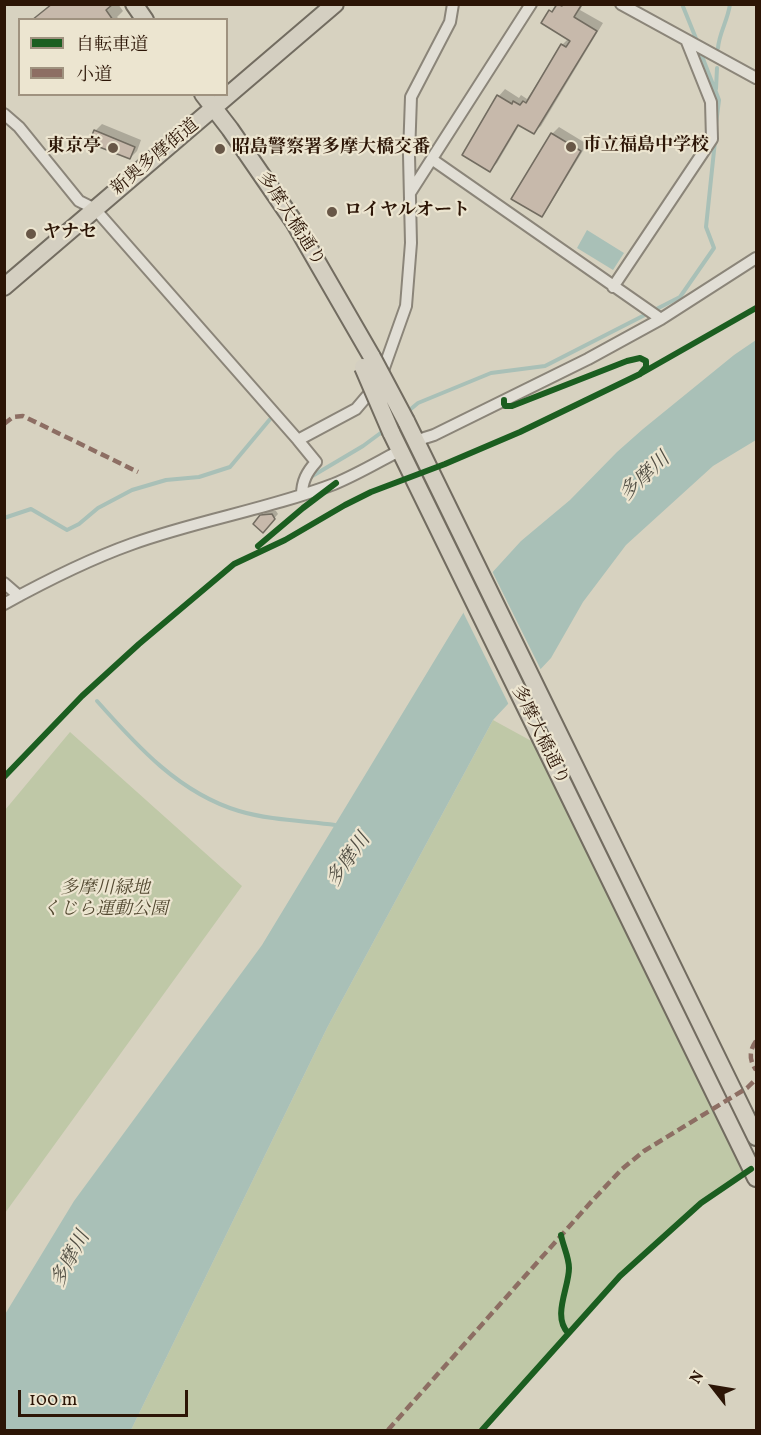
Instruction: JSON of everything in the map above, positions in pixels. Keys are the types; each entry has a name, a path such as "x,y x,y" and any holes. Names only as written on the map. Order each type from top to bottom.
{"main road":[{"path":"134,4 144,18"},
{"name":"新奥多摩街道","path":"4,287 334,5"},
{"name":"多摩大橋通り","path":"204,96 294,222 332,289 368,362 406,422 756,1137"},
{"name":"多摩大橋通り","path":"368,362 401,455 756,1178"}],"street":[{"path":"298,440 356,409 379,382 406,306 411,243 411,97 450,22 453,4"},
{"path":"410,193 531,4"},
{"path":"621,4 756,78"},
{"path":"613,287 712,139 711,102 690,43"},
{"path":"4,114 19,127 79,201 95,209 316,462 307,473 302,491"},
{"path":"433,160 654,315"},
{"path":"417,445 579,364 654,315 756,258"},
{"path":"4,604 131,544 302,491 336,483 401,455"},
{"path":"4,583 19,596"}],"green space":[{"path":"493,720 546,749 751,1169 701,1203 620,1276 482,1430 131,1430 327,1028"},
{"name":"多摩川緑地 くじら運動公園","path":"70,732 242,886 5,1213 5,810"}],"water":[{"path":"587,230 624,253 613,270 577,248"},
{"name":"多摩川","path":"756,340 756,440 713,466 626,545 583,602 551,658 493,720 327,1028 131,1430 5,1430 4,1316 74,1201 262,945 479,587 521,541 570,500 617,452 734,355"}],"pier":[{"path":"491,569 542,672 510,707 462,610 477,585"}],"building":[{"path":"52,4 113,4 106,10 112,18 34,18"},
{"path":"557,4 562,6 563,4 582,4 574,17 597,31 534,134 518,125 490,172 462,155 497,95 512,104 513,101 520,105 523,101 526,103 561,44 566,47 570,41 541,23 549,10 552,12"},
{"path":"94,130 135,147 130,159 89,143"},
{"path":"551,133 581,151 542,217 511,199"},
{"path":"272,514 275,519 263,533 253,524 260,515"}],"waterway":[{"path":"682,4 697,41"},
{"path":"718,48 730,4"},
{"path":"700,51 719,100 716,124"},
{"path":"716,89 717,68"},
{"path":"406,413 418,403 491,373 545,366 680,297 714,248 706,227 715,141"},
{"path":"4,518 31,509 67,530 79,524 98,508 132,490 166,480 199,477 230,467 271,418"},
{"path":"309,478 363,446 386,429"},
{"path":"97,701 144,751 197,793 217,803 250,814 335,825"}],"marked path":[{"path":"4,424 13,417 23,416 138,472"},
{"path":"756,1041 751,1056 756,1070"},
{"path":"388,1430 622,1169 644,1151 747,1088 756,1079"}],"cycle path":[{"path":"4,777 82,696 139,644 234,564 285,540 371,492 520,432 640,374 756,308"},
{"path":"504,400 505,406 512,406 640,358 646,361 646,367 640,374"},
{"path":"258,546 336,483"},
{"path":"482,1430 620,1276 701,1203 751,1169"},
{"path":"561,1235 569,1264 561,1310 563,1326 568,1333"}],"place":[{"name":"市立福島中学校","path":"571,147"},
{"name":"東京亭","path":"113,148"},
{"name":"昭島警察署多摩大橋交番","path":"220,149"},
{"name":"ロイヤルオート","path":"332,212"},
{"name":"ヤナセ","path":"31,234"}]}
